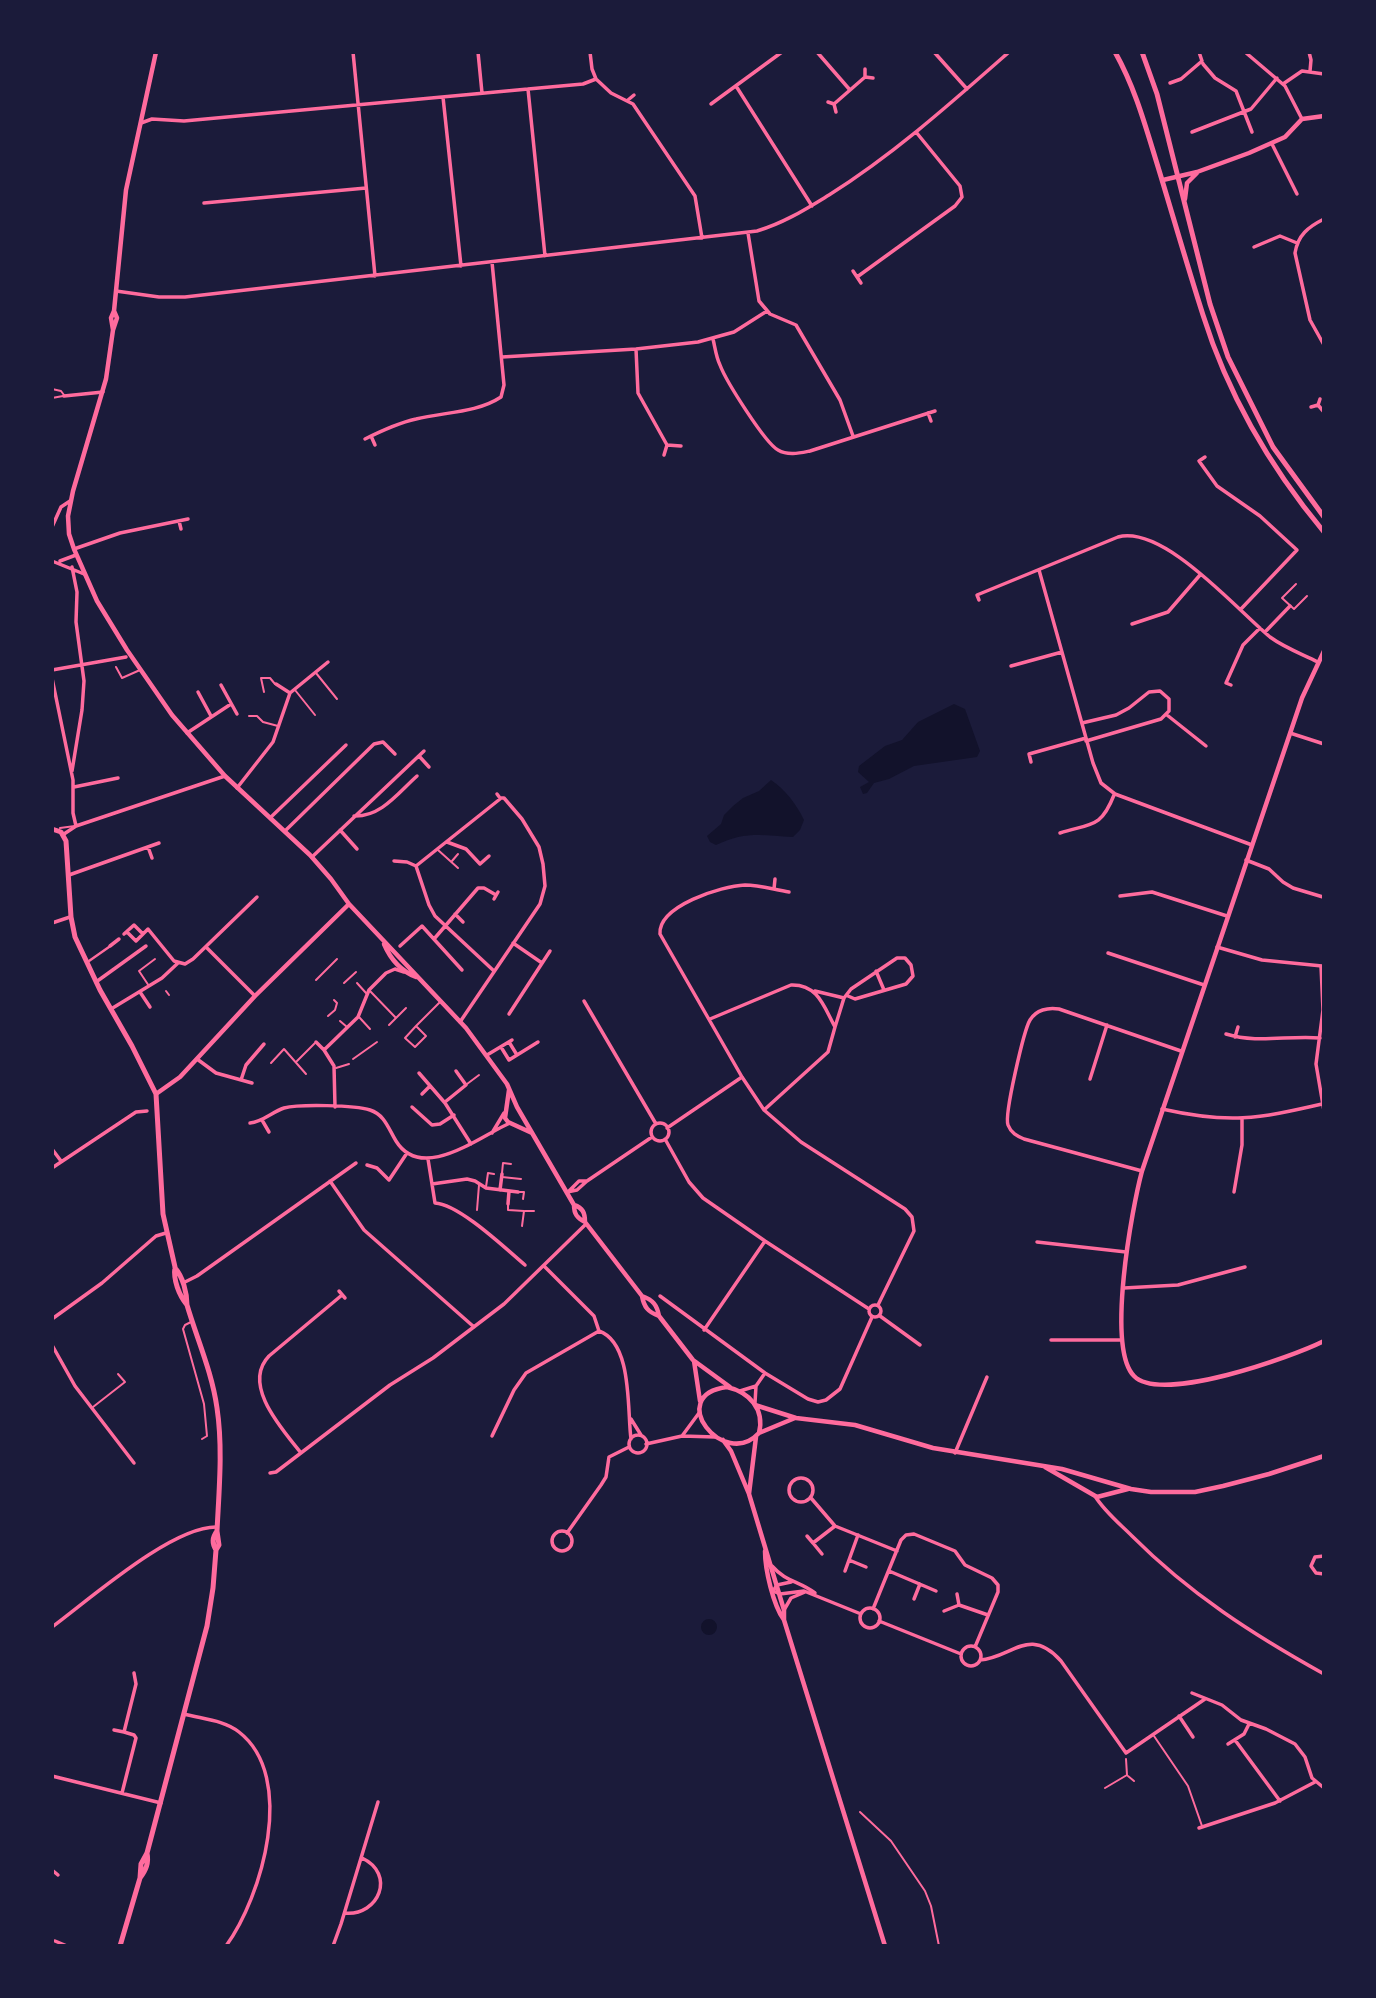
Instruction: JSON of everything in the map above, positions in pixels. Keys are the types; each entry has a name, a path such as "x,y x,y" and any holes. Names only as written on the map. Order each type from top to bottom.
{"main road":[{"path":"156,52 123,213 114,311 110,323 113,330 103,392 70,501 69,534 75,552 102,610 167,708 187,733 237,788 312,857 349,904 460,1022 487,1055 567,1192 578,1219 585,1223 642,1296 643,1304 651,1313 659,1316 694,1360 730,1387 755,1404 796,1418 850,1424 955,1453 1062,1469 1130,1489 1162,1493 1202,1490 1256,1478 1324,1456"},
{"path":"1115,52 1142,112 1203,314 1227,379 1265,452 1290,490 1324,532"},
{"path":"1142,52 1157,94 1213,315 1234,370 1273,447 1324,517"},
{"path":"1163,180 1197,172 1272,144 1291,132 1302,119 1324,116"},
{"path":"1185,207 1187,183 1197,172"},
{"path":"1324,651 1290,733 1142,1171 1126,1252 1123,1340 1125,1358 1133,1376 1145,1383 1161,1385 1192,1382 1247,1370 1289,1357 1324,1341"},
{"path":"54,830 64,834 75,937 86,963 156,1094 166,1233 175,1267 174,1274 187,1305"},
{"path":"156,1094 172,1085 255,996 309,948 349,904"},
{"path":"384,943 392,958 406,972 416,977"},
{"path":"509,1089 506,1120 533,1133"},
{"path":"505,1111 511,1106 517,1107"},
{"path":"512,1124 519,1122 522,1114"},
{"path":"120,1945 140,1878 145,1872 147,1853 210,1610 216,1550 213,1544 217,1529 220,1471 217,1407 180,1272 175,1267"},
{"path":"694,1360 699,1413 704,1427 715,1437 741,1443 796,1418"},
{"path":"700,1403 712,1390 730,1387"},
{"path":"749,1494 761,1419 755,1404"},
{"path":"723,1440 731,1451 749,1494 780,1594 784,1620"},
{"path":"1044,1467 1093,1495 1130,1489"},
{"path":"1101,1480 1107,1486 1105,1494"},
{"path":"1093,1495 1091,1484 1101,1480"},
{"path":"765,1550 765,1562 773,1591 885,1945"}],"street":[{"path":"354,52 375,276"},
{"path":"478,52 482,93"},
{"path":"590,52 596,79 611,93 633,104 695,196 702,238"},
{"path":"711,104 782,52"},
{"path":"817,52 850,90"},
{"path":"934,52 967,89"},
{"path":"116,290 159,297 185,297 748,233 784,221 812,206 867,169 916,132 1009,52"},
{"path":"1199,52 1202,61 1218,80 1236,90 1252,132"},
{"path":"1309,52 1310,72"},
{"path":"1246,53 1283,84 1302,119"},
{"path":"1170,83 1181,79 1202,61"},
{"path":"865,69 865,77"},
{"path":"1283,84 1299,72 1324,75"},
{"path":"834,104 865,77 873,78"},
{"path":"1192,132 1253,107 1277,78"},
{"path":"141,123 148,119 184,121 359,106 583,83 596,79"},
{"path":"736,86 812,206"},
{"path":"528,89 545,256"},
{"path":"628,100 634,95"},
{"path":"443,97 461,266"},
{"path":"828,103 834,104"},
{"path":"834,104 836,111"},
{"path":"857,277 960,202 960,186 916,132"},
{"path":"1272,144 1297,194"},
{"path":"204,204 366,188"},
{"path":"1324,219 1303,232 1297,243 1296,260 1312,325 1324,345"},
{"path":"748,233 757,294 767,312 796,325 841,400 853,436"},
{"path":"1254,247 1280,236 1297,243"},
{"path":"365,439 413,419 469,410 499,399 504,389 492,262"},
{"path":"853,271 861,283"},
{"path":"502,356 636,349 713,339 734,332 767,312"},
{"path":"713,339 724,374 765,437 777,449 787,453 801,453 935,411"},
{"path":"636,349 638,393 667,445 664,455"},
{"path":"64,396 103,392"},
{"path":"1318,405 1320,399"},
{"path":"1311,407 1318,405"},
{"path":"1318,405 1324,412"},
{"path":"928,413 931,421"},
{"path":"371,436 375,445"},
{"path":"667,445 681,446"},
{"path":"1205,457 1199,461 1217,486 1267,522 1297,550 1241,609"},
{"path":"52,527 61,507 70,501"},
{"path":"55,562 120,533 188,519"},
{"path":"179,522 181,529"},
{"path":"979,600 977,595 1118,537 1131,535 1153,540 1200,575 1265,632 1289,648 1318,662"},
{"path":"55,562 84,574"},
{"path":"72,567 77,592 76,622 83,665 82,710 72,771"},
{"path":"1039,570 1097,777 1105,788 1252,845"},
{"path":"1132,624 1168,612 1200,575"},
{"path":"1265,632 1290,606"},
{"path":"1231,685 1226,683 1243,646 1260,628"},
{"path":"1011,666 1062,652"},
{"path":"52,670 126,657"},
{"path":"237,788 272,744 290,693 328,662"},
{"path":"52,678 72,771 76,826"},
{"path":"276,684 290,693"},
{"path":"221,685 237,714"},
{"path":"1031,762 1029,754 1156,721 1167,715 1170,707 1167,696 1160,691 1153,691 1116,715 1082,723"},
{"path":"198,692 211,716"},
{"path":"187,733 231,704"},
{"path":"1167,715 1206,746"},
{"path":"1290,733 1324,744"},
{"path":"286,831 374,744 383,742 395,754"},
{"path":"271,817 346,745"},
{"path":"312,857 424,751"},
{"path":"419,756 429,767"},
{"path":"64,834 76,826 225,776"},
{"path":"354,816 369,815 380,810 417,776"},
{"path":"74,787 118,778"},
{"path":"1060,833 1103,818 1115,794"},
{"path":"416,866 498,796 505,799 531,833 540,852 545,891 542,900 460,1022"},
{"path":"340,830 357,849"},
{"path":"447,842 466,849 480,864 489,856"},
{"path":"69,875 159,843"},
{"path":"148,847 152,858"},
{"path":"1246,860 1267,868 1293,888 1323,897"},
{"path":"394,861 416,866 432,912 494,971"},
{"path":"774,889 775,879"},
{"path":"789,892 740,886 713,892 668,914 662,921 660,934 742,1077 764,1110 782,1128 812,1150 908,1211 915,1227 878,1306"},
{"path":"434,939 478,888 482,887 496,895"},
{"path":"1119,896 1153,892 1227,916"},
{"path":"111,1009 160,982 178,963 190,962 257,897"},
{"path":"455,914 463,922"},
{"path":"52,923 71,917"},
{"path":"143,934 134,925 126,933 135,940 143,934 148,929 178,963"},
{"path":"400,946 422,926 462,970"},
{"path":"86,963 119,939"},
{"path":"513,943 542,963"},
{"path":"96,982 146,946"},
{"path":"206,947 255,996"},
{"path":"1217,947 1262,960 1322,966 1323,1010 1316,1064 1324,1111"},
{"path":"509,1014 550,951"},
{"path":"1108,953 1204,985"},
{"path":"709,1020 791,985 800,985 815,991 846,997 855,999 911,981 911,965 899,957 851,989 846,997 835,1027 828,1052 764,1110"},
{"path":"324,1050 358,1017 368,992 378,981 392,970 406,972"},
{"path":"876,971 884,990"},
{"path":"378,981 383,986"},
{"path":"145,989 150,1007"},
{"path":"815,991 835,1027"},
{"path":"584,1001 656,1124"},
{"path":"1142,1171 1024,1139 1008,1126 1007,1111 1028,1025 1034,1015 1048,1008 1059,1009 1181,1051"},
{"path":"1090,1079 1107,1025"},
{"path":"1235,1037 1238,1027"},
{"path":"1226,1034 1259,1041 1291,1036 1320,1038"},
{"path":"487,1055 510,1041 517,1055"},
{"path":"316,1042 332,1059 335,1068 335,1107"},
{"path":"501,1047 509,1060 538,1042"},
{"path":"241,1081 246,1065 264,1044"},
{"path":"197,1059 216,1073 252,1083"},
{"path":"445,1102 466,1085 456,1071"},
{"path":"419,1073 445,1102 471,1144"},
{"path":"667,1128 742,1077"},
{"path":"422,1094 430,1086"},
{"path":"1162,1109 1196,1117 1242,1119 1322,1104"},
{"path":"412,1107 427,1123 434,1125 454,1115"},
{"path":"250,1124 286,1108 363,1108 376,1112 383,1118 397,1143 407,1153 428,1159 471,1144 512,1124"},
{"path":"418,1114 423,1110"},
{"path":"52,1168 136,1112 147,1111"},
{"path":"490,1134 505,1111"},
{"path":"1234,1192 1242,1145 1242,1119"},
{"path":"262,1120 269,1132"},
{"path":"656,1124 663,1124 667,1128 665,1139 657,1141 652,1137 651,1130 656,1124"},
{"path":"567,1192 580,1189 587,1181 652,1137"},
{"path":"660,1296 765,1373 808,1399 818,1402 836,1394 872,1317 869,1309 703,1198 689,1182 665,1139"},
{"path":"52,1149 62,1162"},
{"path":"367,1165 377,1168 389,1180 407,1153"},
{"path":"428,1159 435,1203 460,1212 525,1265"},
{"path":"183,1283 197,1276 356,1163"},
{"path":"500,1190 501,1176"},
{"path":"432,1184 467,1179 486,1188 518,1192"},
{"path":"330,1181 364,1230 474,1327"},
{"path":"508,1205 509,1191"},
{"path":"270,1473 276,1472 390,1385 433,1359 504,1304 585,1223"},
{"path":"52,1319 102,1283 156,1236 166,1233"},
{"path":"704,1330 765,1241"},
{"path":"1037,1242 1126,1252"},
{"path":"544,1266 594,1316 599,1331 609,1336 621,1358 631,1419 629,1447 609,1457 606,1477 567,1533"},
{"path":"1124,1288 1178,1285 1245,1267"},
{"path":"301,1453 269,1412 263,1393 261,1367 269,1356 342,1295"},
{"path":"869,1309 878,1306"},
{"path":"878,1306 882,1310 880,1316"},
{"path":"872,1317 880,1316 920,1345"},
{"path":"492,1436 514,1390 526,1373 599,1331"},
{"path":"1051,1340 1123,1340"},
{"path":"52,1345 75,1386 134,1463"},
{"path":"755,1404 756,1386 765,1373"},
{"path":"955,1453 987,1377"},
{"path":"738,1391 756,1386"},
{"path":"682,1436 699,1413"},
{"path":"629,1447 633,1452 640,1453 646,1444 631,1419"},
{"path":"631,1439 641,1436"},
{"path":"646,1444 682,1436 715,1437"},
{"path":"799,1478 809,1481 813,1490 811,1498 803,1502 794,1499 790,1488 794,1480 799,1478"},
{"path":"1105,1494 1107,1509"},
{"path":"1093,1495 1155,1559 1198,1596 1235,1622 1324,1674"},
{"path":"811,1498 835,1526 897,1550"},
{"path":"814,1543 835,1526"},
{"path":"52,1627 160,1548 199,1529 217,1529"},
{"path":"561,1531 567,1533 572,1541 570,1547 557,1550 552,1543 553,1536 561,1531"},
{"path":"873,1609 904,1537 914,1534 955,1551 965,1565 992,1578 998,1585 998,1592 975,1647"},
{"path":"845,1570 859,1535"},
{"path":"807,1536 822,1555"},
{"path":"1324,1556 1315,1557 1311,1566 1316,1573 1324,1574"},
{"path":"849,1560 866,1567"},
{"path":"771,1564 791,1582"},
{"path":"889,1572 936,1591"},
{"path":"820,1596 803,1585 791,1582 777,1585 773,1591 780,1594 797,1590 807,1592 861,1614"},
{"path":"914,1599 920,1584"},
{"path":"784,1610 793,1597 807,1592"},
{"path":"957,1594 959,1605"},
{"path":"944,1611 959,1605 988,1615"},
{"path":"861,1614 867,1608 873,1609 878,1613 879,1621"},
{"path":"861,1614 862,1623 867,1627 873,1627 879,1621"},
{"path":"879,1621 961,1654"},
{"path":"975,1647 966,1647 961,1654 963,1663 968,1666 1028,1644 1052,1653 1061,1661 1126,1753 1126,1759"},
{"path":"975,1647 980,1654 980,1660"},
{"path":"124,1732 136,1684 134,1673"},
{"path":"1192,1693 1222,1705 1241,1720 1295,1744 1305,1757 1315,1782 1324,1788"},
{"path":"1126,1753 1205,1699"},
{"path":"184,1714 220,1723 240,1733 259,1756 268,1778 270,1818 263,1859 246,1910 226,1945"},
{"path":"1180,1716 1193,1738"},
{"path":"1228,1744 1244,1734 1249,1723"},
{"path":"114,1730 134,1735 136,1738 122,1793"},
{"path":"1235,1740 1280,1801"},
{"path":"52,1776 160,1803"},
{"path":"1200,1828 1280,1801 1315,1782"},
{"path":"333,1945 378,1801"},
{"path":"345,1913 359,1912 367,1908 380,1892 377,1869 362,1858"},
{"path":"52,1870 58,1875"},
{"path":"55,1941 67,1945"}],"lane":[{"path":"52,389 61,391 64,396 52,398"},
{"path":"1296,584 1282,598 1294,609 1307,596"},
{"path":"116,667 122,678 141,669"},
{"path":"316,672 337,699"},
{"path":"264,692 261,678 270,678 276,684"},
{"path":"294,689 315,715"},
{"path":"249,716 257,716 263,722 279,726"},
{"path":"54,830 76,826"},
{"path":"437,849 458,868"},
{"path":"452,862 458,854"},
{"path":"316,980 337,958"},
{"path":"145,989 139,971 155,959"},
{"path":"324,963 328,967"},
{"path":"344,984 356,972"},
{"path":"357,983 396,1018"},
{"path":"166,991 169,995"},
{"path":"328,1016 337,1003 334,1000"},
{"path":"416,1026 426,1036 415,1047 405,1038 416,1026 440,1001"},
{"path":"389,1025 406,1008"},
{"path":"332,1012 336,1016"},
{"path":"358,1017 370,1029"},
{"path":"340,1021 347,1027"},
{"path":"361,1028 366,1024"},
{"path":"296,1061 316,1042"},
{"path":"353,1059 377,1042"},
{"path":"271,1063 284,1049 306,1074"},
{"path":"335,1068 349,1064"},
{"path":"297,1073 302,1069"},
{"path":"466,1085 479,1075"},
{"path":"511,1164 503,1163 501,1176 521,1179"},
{"path":"486,1188 488,1173 494,1174"},
{"path":"477,1210 479,1184"},
{"path":"518,1192 524,1192 523,1199"},
{"path":"508,1205 508,1210 534,1212"},
{"path":"522,1226 523,1211"},
{"path":"192,1322 184,1325 183,1329 204,1404 207,1436 202,1439"},
{"path":"92,1408 125,1382 118,1374"},
{"path":"1153,1734 1188,1786 1200,1828"},
{"path":"1126,1759 1127,1775"},
{"path":"1127,1775 1134,1780"},
{"path":"1105,1788 1127,1775"},
{"path":"860,1812 891,1841 925,1891 939,1945"}],"shaded area":[{"path":"954,704 965,709 980,751 977,757 914,766 889,779 874,783 867,793 863,794 860,787 869,782 858,772 859,766 885,746 902,740 918,722"},
{"path":"771,780 786,793 801,814 804,820 800,830 793,837 754,835 716,845 710,842 707,836 721,824 724,815 743,798 759,791"},
{"path":"709,1619 715,1621 715,1633 709,1635 703,1633 701,1627 703,1621"}]}
